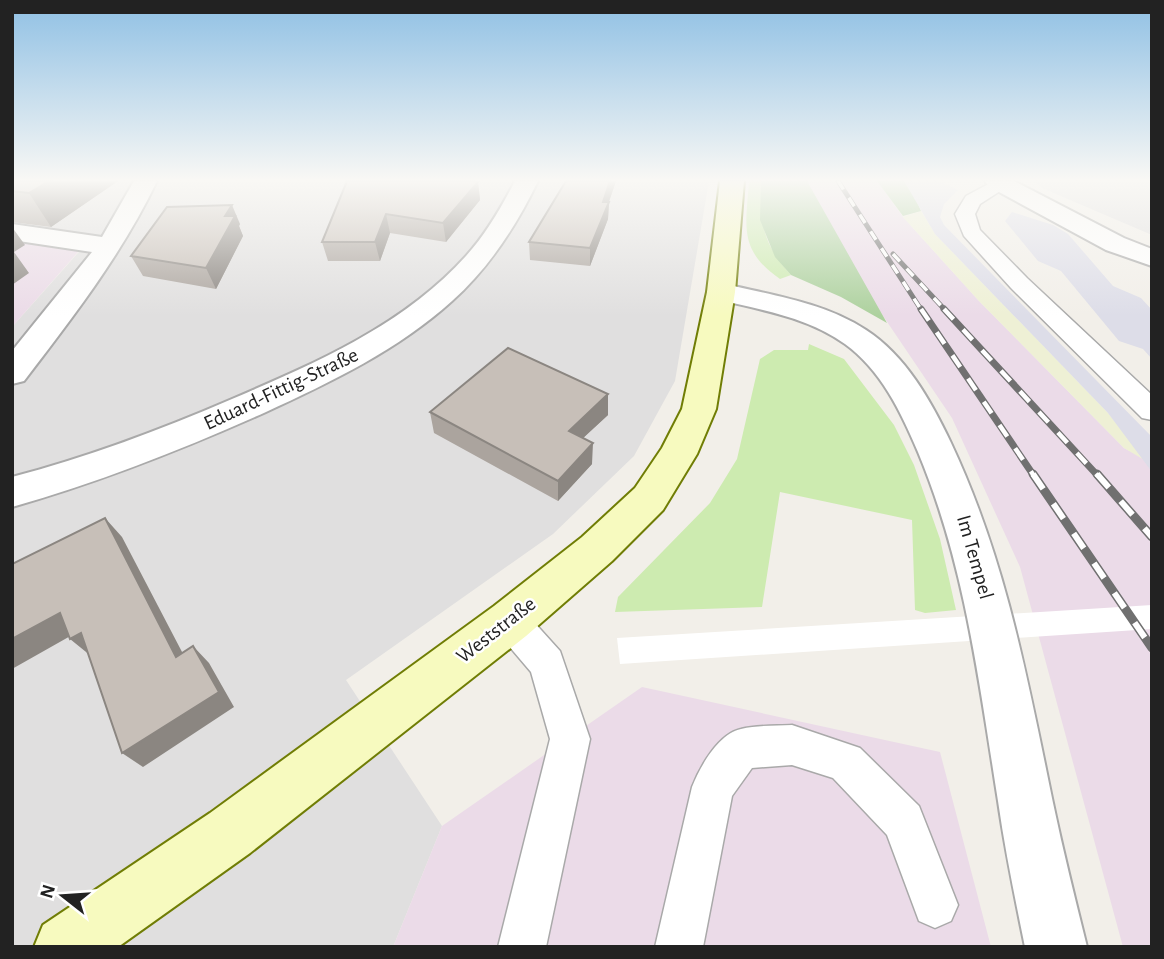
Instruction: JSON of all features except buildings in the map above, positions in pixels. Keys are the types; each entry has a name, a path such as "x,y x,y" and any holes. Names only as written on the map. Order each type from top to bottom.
{"main road":[{"name":"Weststraße","path":"65,947 230,833 510,621 597,550 640,507 678,454 699,409 729,226"}],"street":[{"path":"12,373 121,226"},
{"name":"Eduard-Fittig-Straße","path":"12,492 65,478 195,429 333,369 399,330 444,295 490,245 501,226"},
{"path":"1080,226 1115,244 1152,258"},
{"path":"12,232 108,246"},
{"name":"Im Tempel","path":"720,292 794,309 855,336 883,360 917,410 951,478 977,553 1001,651 1035,855 1056,947"}],"lane":[{"path":"969,226 971,232 1019,283 1152,411"},
{"path":"510,621 547,663 570,739 522,947"},
{"path":"679,947 713,787 741,749 792,745 846,762 904,821 935,905"}],"shaded area":[{"path":"12,226 31,226 93,235 12,327"},
{"path":"29,226 701,226 675,381 634,456 553,534 346,680 442,826 393,947 12,947 12,327 93,236"},
{"path":"832,226 911,226 979,301 1124,448 1152,462 1152,947 1123,947 1020,567 952,418 873,301"},
{"path":"930,226 945,226 1152,437 1152,472 1108,413 935,234"},
{"path":"1009,226 1054,226 1068,234 1113,286 1141,298 1152,310 1152,359 1143,349 1119,341 1061,271 1038,261"},
{"path":"1130,226 1152,226 1152,235"},
{"path":"642,687 940,752 991,947 393,947 442,826"}],"green space":[{"path":"746,226 763,226 774,253 791,275 780,279 766,268 757,258"},
{"path":"762,226 832,226 887,323 841,297 791,275 775,257"},
{"path":"911,226 930,226 1108,413 1146,461 1124,448 979,301"},
{"path":"809,344 844,359 894,425 914,465 940,539 956,610 925,613 915,610 912,520 780,492 762,607 615,612 618,597 710,503 737,459 760,359 774,350 808,350"}],"pier":[{"path":"1152,605 1152,629 620,664 617,638"}],"railway":[{"path":"867,226 922,311"},
{"path":"893,254 946,311"},
{"path":"921,309 1034,476"},
{"path":"944,309 1098,476"},
{"path":"1033,474 1152,648"},
{"path":"1097,474 1152,537"}]}
